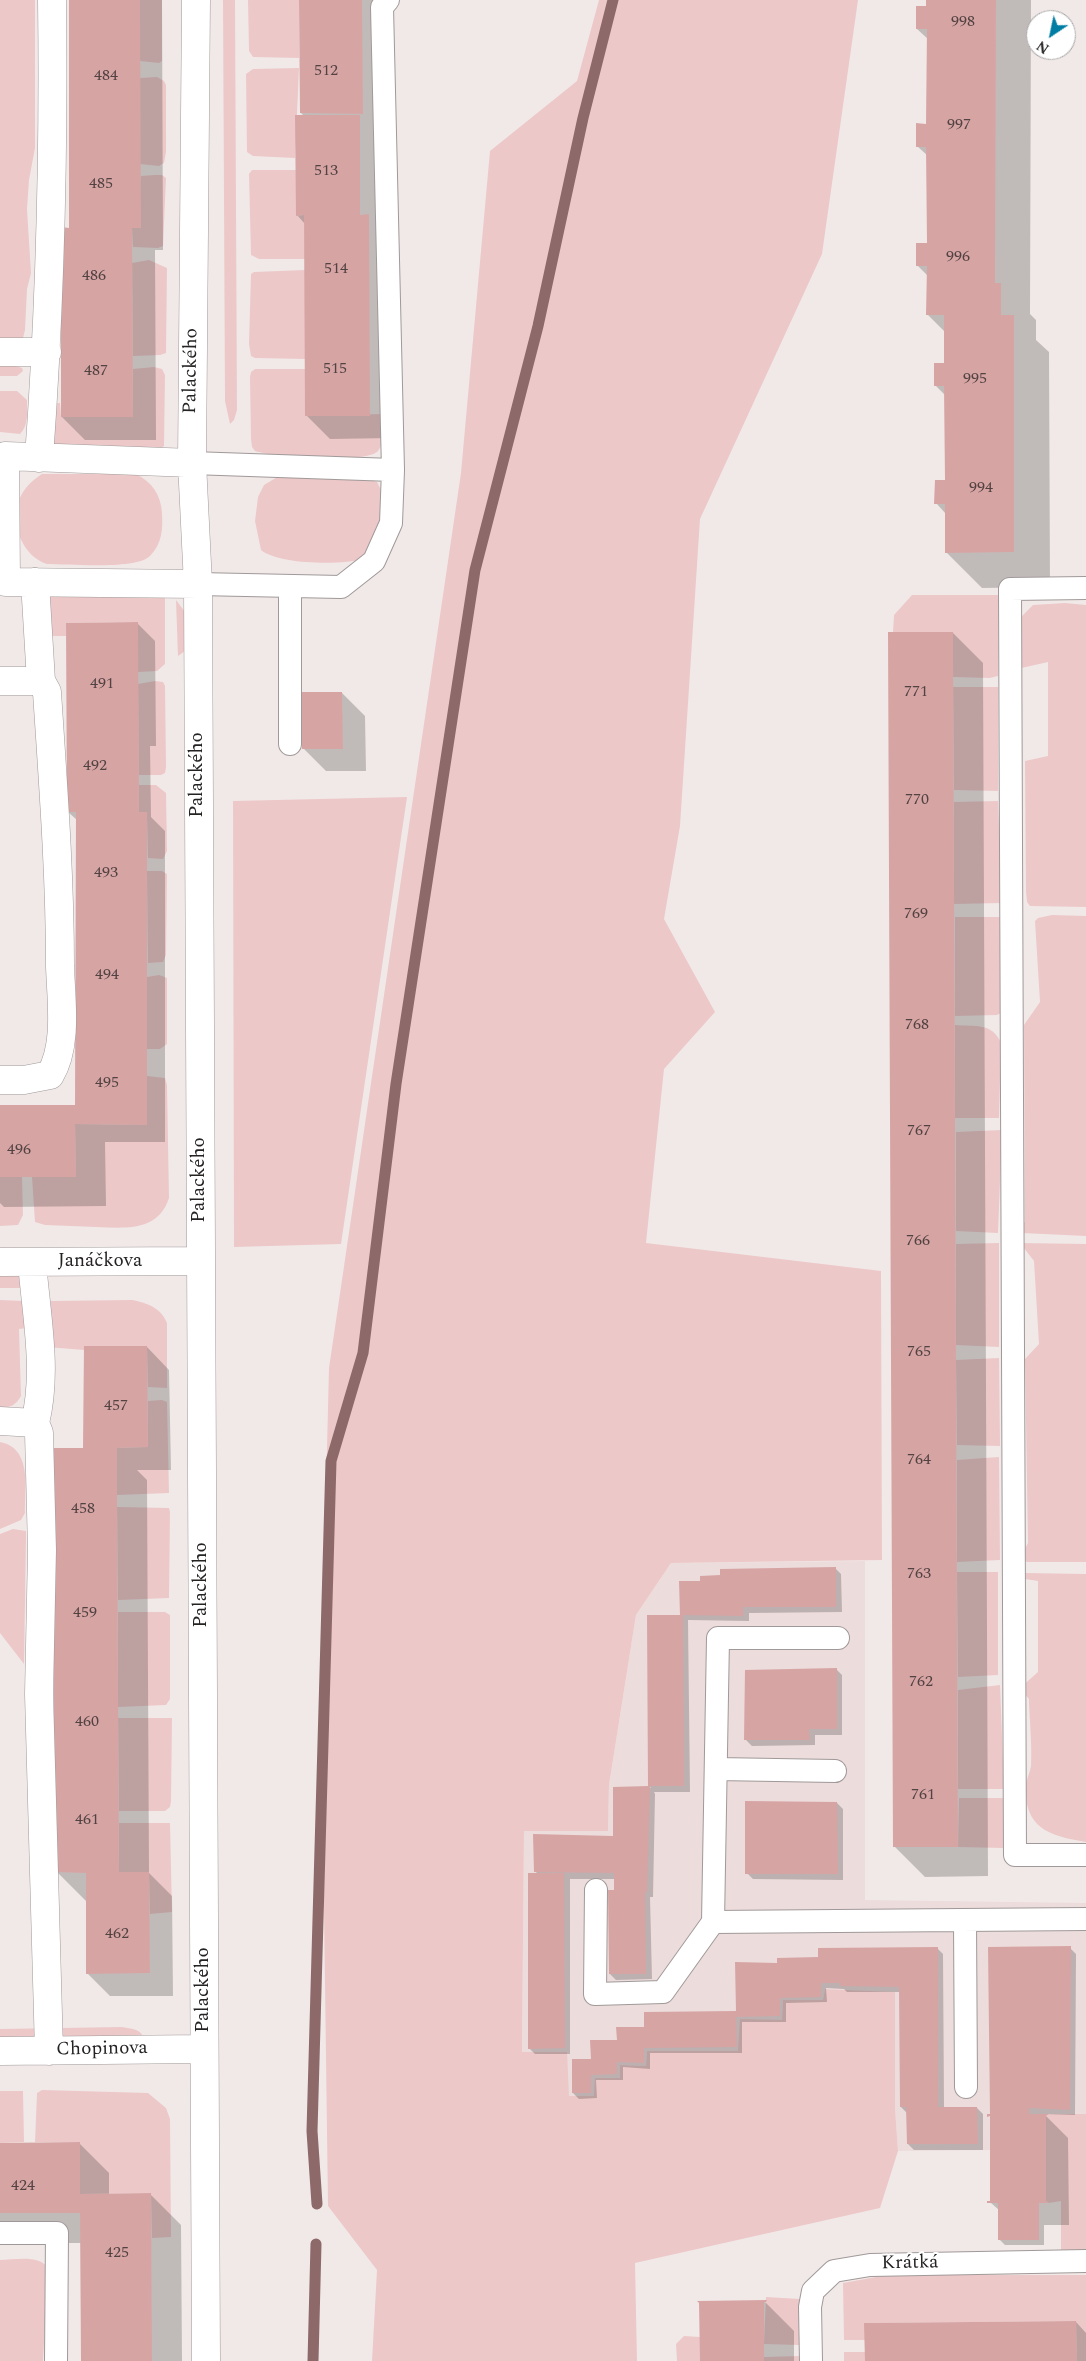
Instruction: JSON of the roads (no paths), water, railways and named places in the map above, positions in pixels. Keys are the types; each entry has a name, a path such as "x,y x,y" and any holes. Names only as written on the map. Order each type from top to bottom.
{"street":[{"path":"39,458 47,352 52,181 52,0"},
{"name":"Palackého","path":"196,0 192,463 198,584 206,2361"},
{"path":"0,352 47,352"},
{"path":"192,463 5,456 6,582 198,584"},
{"path":"0,1080 24,1080 50,1075 57,1063 60,1037 60,884 47,692 41,681 35,582"},
{"path":"0,681 41,681"},
{"name":"Janáčkova","path":"0,1262 200,1261"},
{"path":"32,1262 40,1364 40,1404 35,1423 40,1432 42,1550 40,1704 50,2050"},
{"path":"0,1421 35,1423"},
{"name":"Chopinova","path":"0,2051 204,2049"}],"lane":[{"path":"198,584 341,587 374,561 391,523 394,470 382,6 388,0"},
{"path":"192,463 394,470"},
{"path":"290,586 290,744"},
{"path":"1086,588 1010,589 1010,682 1015,1855 1086,1855"},
{"path":"596,1890 595,1994 664,1992 713,1922 718,1638 838,1638"},
{"path":"717,1769 835,1771"},
{"path":"713,1922 1086,1919"},
{"path":"965,1921 966,2087"},
{"path":"0,2232 57,2233 56,2361"},
{"name":"Krátká","path":"811,2361 810,2307 813,2291 834,2271 870,2264 1086,2261"}],"waterway":[{"path":"317,2204 312,2131 331,1461 363,1353 396,1084 475,570 538,326 583,118 613,0"},
{"path":"313,2361 316,2244"}]}
